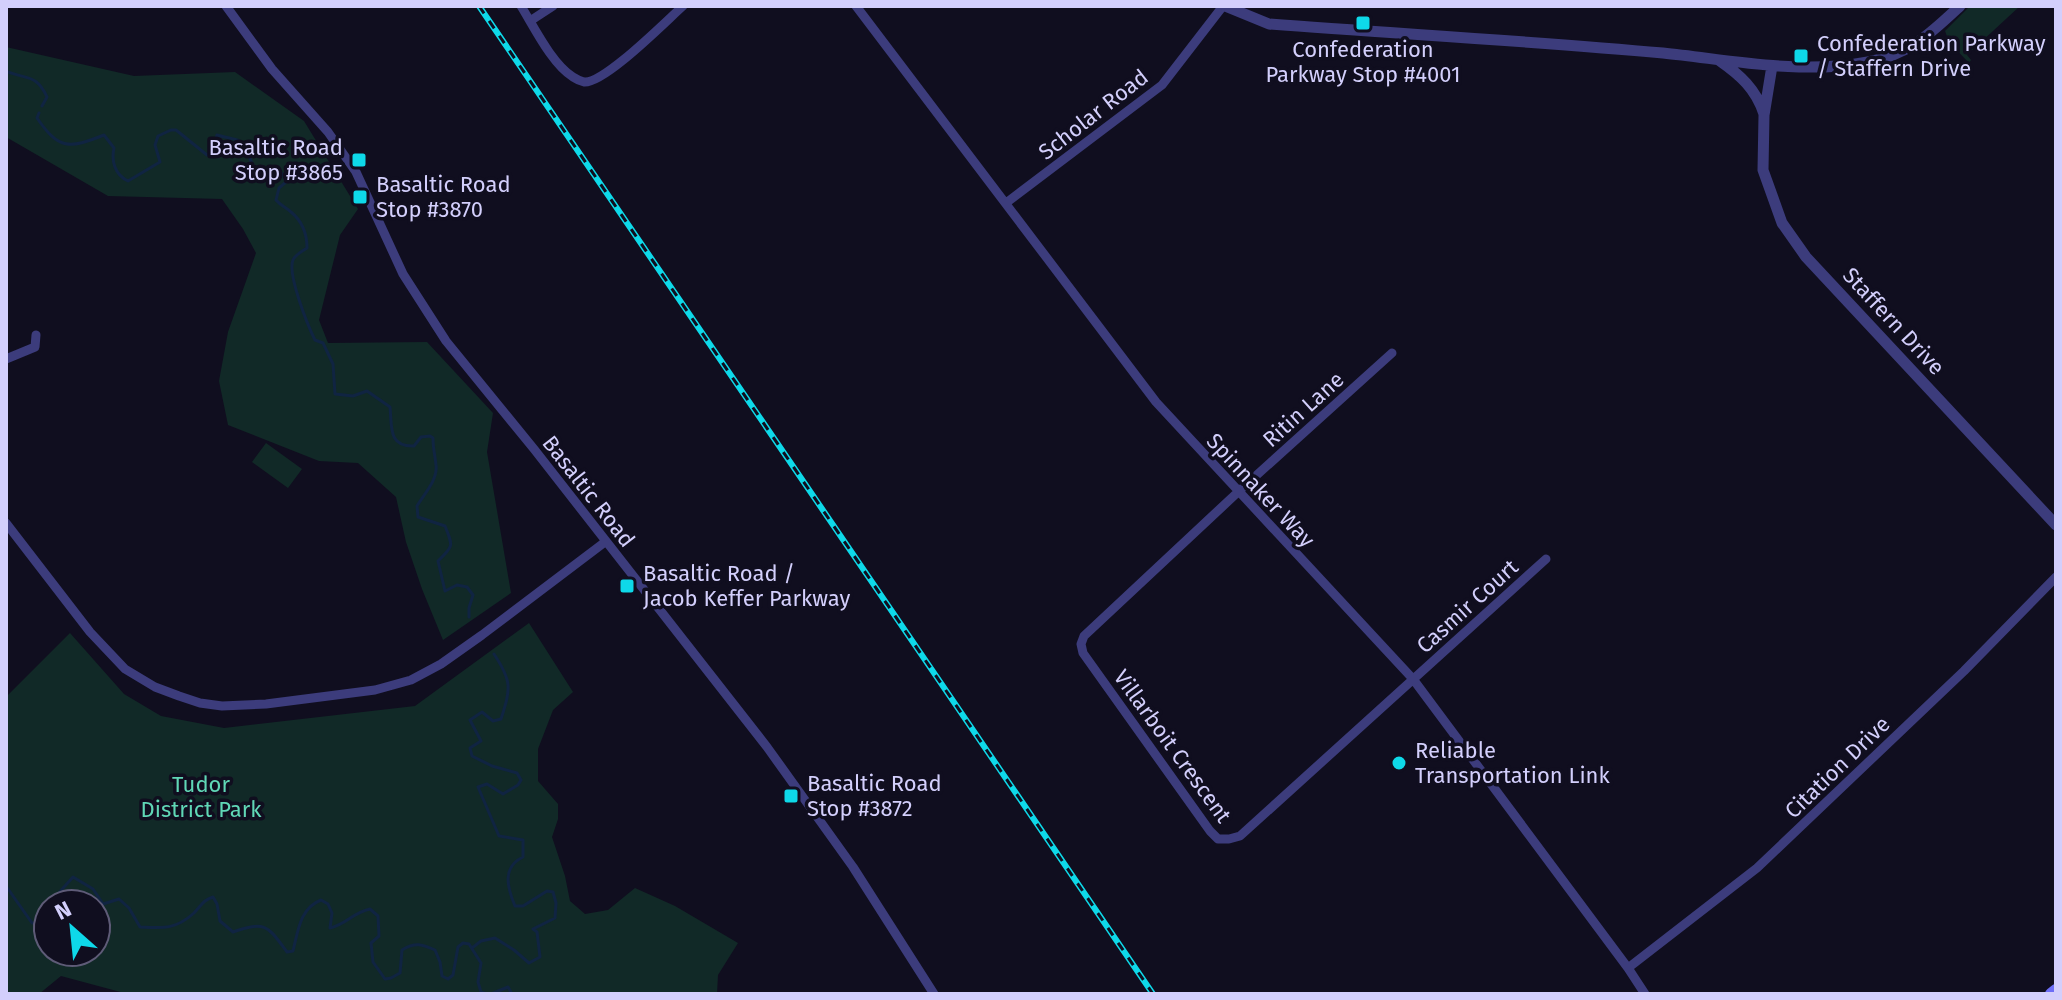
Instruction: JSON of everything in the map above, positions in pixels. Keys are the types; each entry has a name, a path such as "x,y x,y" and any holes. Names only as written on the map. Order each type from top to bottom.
{"main road":[{"path":"2051,994 2056,990"}],"street":[{"name":"Basaltic Road","path":"226,6 272,69 328,132 356,172 403,274 440,333 767,747 851,865 934,994"},
{"path":"521,6 554,58 571,76 585,82 600,78 683,6"},
{"path":"530,21 553,6"},
{"name":"Spinnaker Way","path":"856,6 1156,402 1413,679 1645,994"},
{"path":"1224,6 1269,24 1825,68 1871,62 1913,47 1960,6"},
{"name":"Scholar Road","path":"1006,203 1162,85 1224,6"},
{"path":"1719,60 1740,75 1759,97 1764,115"},
{"name":"Staffern Drive","path":"1772,66 1764,115 1763,170 1782,223 1806,257 2056,525"},
{"path":"6,359 35,347 36,335"},
{"name":"Ritin Lane","path":"1238,492 1392,353"},
{"name":"Villarboit Crescent","path":"1238,492 1091,628 1081,644 1083,653 1210,831 1218,839 1240,836 1413,679"},
{"path":"6,523 90,632 125,669 155,687 200,703 222,706 266,704 375,690 411,680 441,664 482,635 605,542"},
{"name":"Casmir Court","path":"1413,679 1546,559"},
{"name":"Citation Drive","path":"1628,968 1757,868 1964,671 2056,577"}],"green space":[{"path":"1970,6 2020,6 1967,55 1971,60 1969,63 1949,42 1945,31"},
{"path":"6,47 134,76 235,72 304,121 358,209 340,235 319,320 328,343 427,342 493,413 487,452 511,593 443,640 406,542 396,497 358,463 319,461 228,425 219,381 228,332 256,253 243,229 222,199 108,196 6,137"},
{"path":"266,443 302,469 288,488 252,462"},
{"name":"Tudor District Park","path":"529,623 573,692 553,710 538,749 538,781 558,804 558,819 552,837 570,901 585,914 608,910 635,888 675,906 738,943 718,975 717,994 128,994 61,976 39,994 6,994 6,697 70,633 124,694 161,716 224,728 415,706"}],"waterway":[{"path":"6,71 39,84 47,97 42,106"},
{"path":"39,113 37,118 45,128 66,144 82,143 104,135 114,148 117,171 128,181 160,162 155,145 158,136 171,130 176,130 207,155 212,152 217,135 237,140 245,146 259,172 283,174 286,182 279,188 276,200 298,219 307,243 307,248 293,260 295,288 315,340 323,343 333,364 335,394 353,396 367,391 390,407 393,434 400,443 414,446 421,437 433,438 436,471 417,506 418,517 445,526 450,545 438,561 445,591 457,585 467,587 473,595 469,617"},
{"path":"472,948 481,941 495,938 529,963 540,957 537,932 533,929 555,918 553,892 547,891 523,906 515,906 508,878 512,866 523,857 523,840 499,836 478,787 487,784 503,794 521,780 517,773 472,756 470,748 481,741 470,720 482,712 493,721 501,719 507,700 507,678 494,654"},
{"path":"63,888 73,877 91,888"},
{"path":"6,886 32,923"},
{"path":"112,901 119,899 129,908 140,927 162,927 181,922 213,897 220,921 233,932 259,926 265,928 287,952 293,951 304,914 321,900 328,904 332,913 330,928 370,909 378,916 379,936 371,943 373,962 385,979 400,973 402,950 418,945 435,950 442,976 448,979 453,975 458,947 463,943 469,944 481,963 478,982 481,992 487,994"},
{"path":"491,994 508,987 512,994"},
{"path":"620,994 625,994"}],"railway":[{"path":"479,6 1153,994"}],"place":[{"name":"Confederation Parkway Stop #4001","path":"1363,23"},
{"name":"Confederation Parkway / Staffern Drive","path":"1801,56"},
{"name":"Basaltic Road Stop #3865","path":"359,160"},
{"name":"Basaltic Road Stop #3870","path":"360,197"},
{"name":"Basaltic Road / Jacob Keffer Parkway","path":"627,586"},
{"name":"Reliable Transportation Link","path":"1399,763"},
{"name":"Basaltic Road Stop #3872","path":"791,796"}]}
